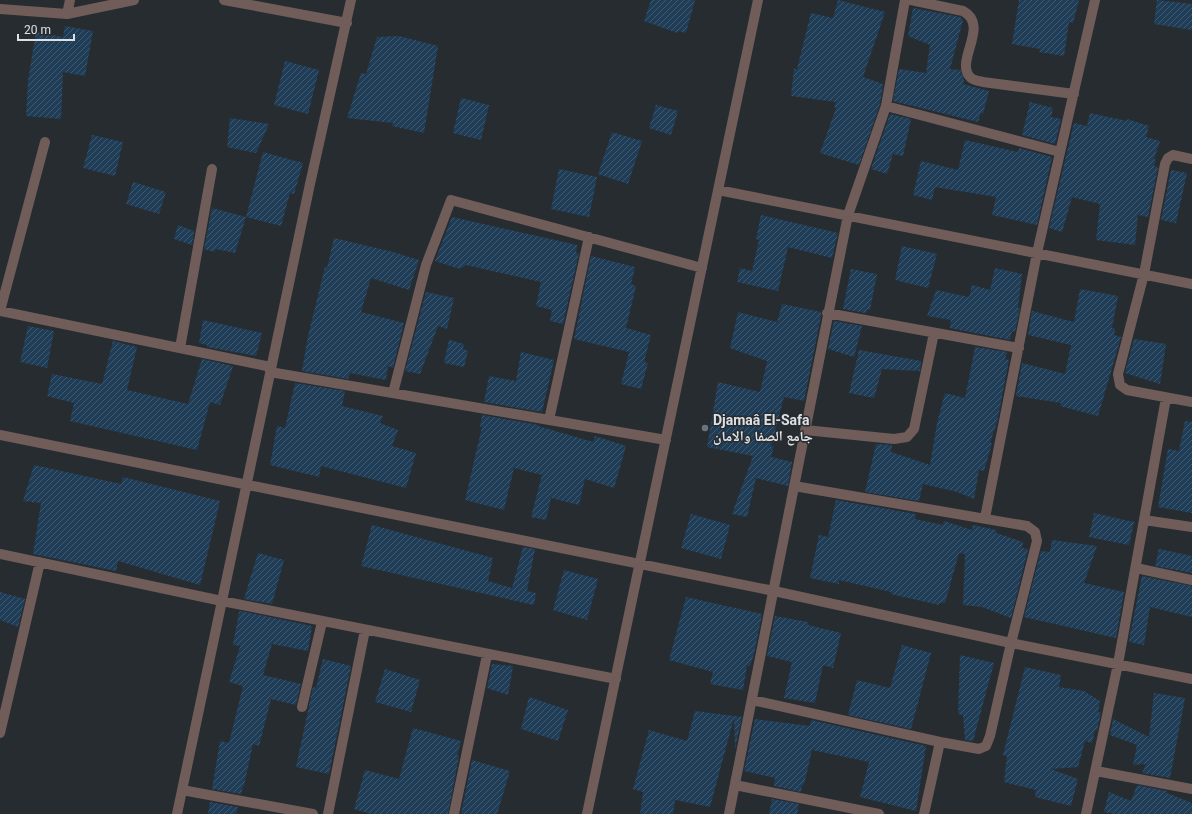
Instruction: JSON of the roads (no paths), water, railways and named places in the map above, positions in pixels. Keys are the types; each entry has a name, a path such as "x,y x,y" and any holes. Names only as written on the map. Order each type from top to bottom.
{"street":[{"path":"67,14 70,0"},
{"path":"0,9 67,14 134,0"},
{"path":"224,0 347,23"},
{"path":"177,814 310,184 351,0"},
{"path":"587,814 758,0"},
{"path":"729,814 774,591 827,313 848,215 886,106 905,0"},
{"path":"911,0 962,11 968,14 974,25 966,72 971,78 982,82 1074,94"},
{"path":"985,518 1037,253 1095,0"},
{"path":"886,106 1060,152"},
{"path":"45,142 0,311 180,348 271,370 393,393 666,440"},
{"path":"1192,159 1174,154 1168,158 1165,164 1144,274 1118,374 1120,385 1127,390 1192,402"},
{"path":"180,348 212,169"},
{"path":"718,190 1192,284"},
{"path":"393,393 426,265 451,200 702,268"},
{"path":"549,420 589,237"},
{"path":"827,313 1019,348"},
{"path":"805,430 894,439 907,437 914,429 934,333"},
{"path":"1086,814 1118,664 1166,398"},
{"path":"0,435 774,591 1011,643 1192,679"},
{"path":"752,700 940,742 979,749 986,746 990,736 1011,643 1037,541 1035,532 1027,526 794,486"},
{"path":"1144,520 1192,527"},
{"path":"0,554 222,602 616,679"},
{"path":"0,732 40,562"},
{"path":"1136,568 1192,580"},
{"path":"302,707 322,622"},
{"path":"328,814 365,630"},
{"path":"454,814 487,655"},
{"path":"924,814 940,742"},
{"path":"1096,771 1192,789"},
{"path":"735,784 879,814"},
{"path":"182,790 313,814"}],"place":[{"name":"Djamaâ El-Safa جامع الصفا والامان","path":"705,428"}]}
